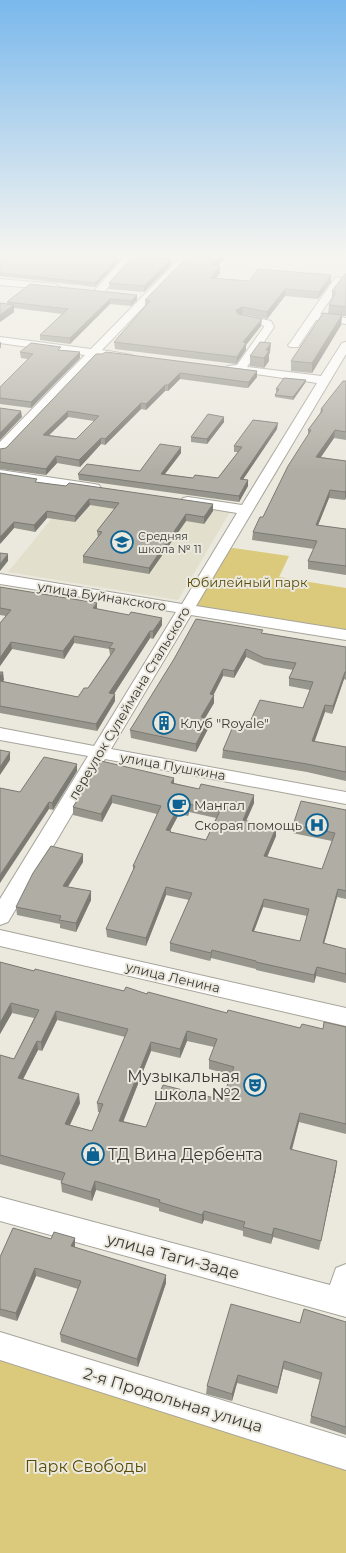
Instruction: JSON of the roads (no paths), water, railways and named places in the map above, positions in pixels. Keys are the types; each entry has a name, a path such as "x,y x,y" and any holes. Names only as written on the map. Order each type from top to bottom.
{"street":[{"path":"0,450 119,327"},
{"path":"240,369 269,327"},
{"path":"294,345 307,327"},
{"path":"0,340 140,358"},
{"name":"переулок Сулеймана Стальского","path":"0,917 246,510 331,376 346,345"},
{"path":"217,367 331,376"},
{"path":"21,412 35,414"},
{"path":"0,474 108,490"},
{"path":"177,500 246,510"},
{"name":"улица Буйнакского","path":"0,579 346,636"},
{"name":"улица Пушкина","path":"0,734 346,798"},
{"name":"улица Ленина","path":"0,938 346,1017"},
{"name":"улица Таги-Заде","path":"0,1209 344,1294"},
{"name":"2-я Продольная улица","path":"0,1346 346,1454"}],"place":[{"name":"Средняя школа № 11","path":"122,542"},
{"name":"Клуб \"Royale\"","path":"164,723"},
{"name":"Мангал","path":"179,805"},
{"name":"Скорая помощь","path":"317,825"},
{"name":"Музыкальная школа №2","path":"255,1085"},
{"name":"ТД Вина Дербента","path":"93,1154"}],"park label":[{"name":"Юбилейный парк","path":"247,582"},
{"name":"Парк Свободы","path":"86,1466"}]}
